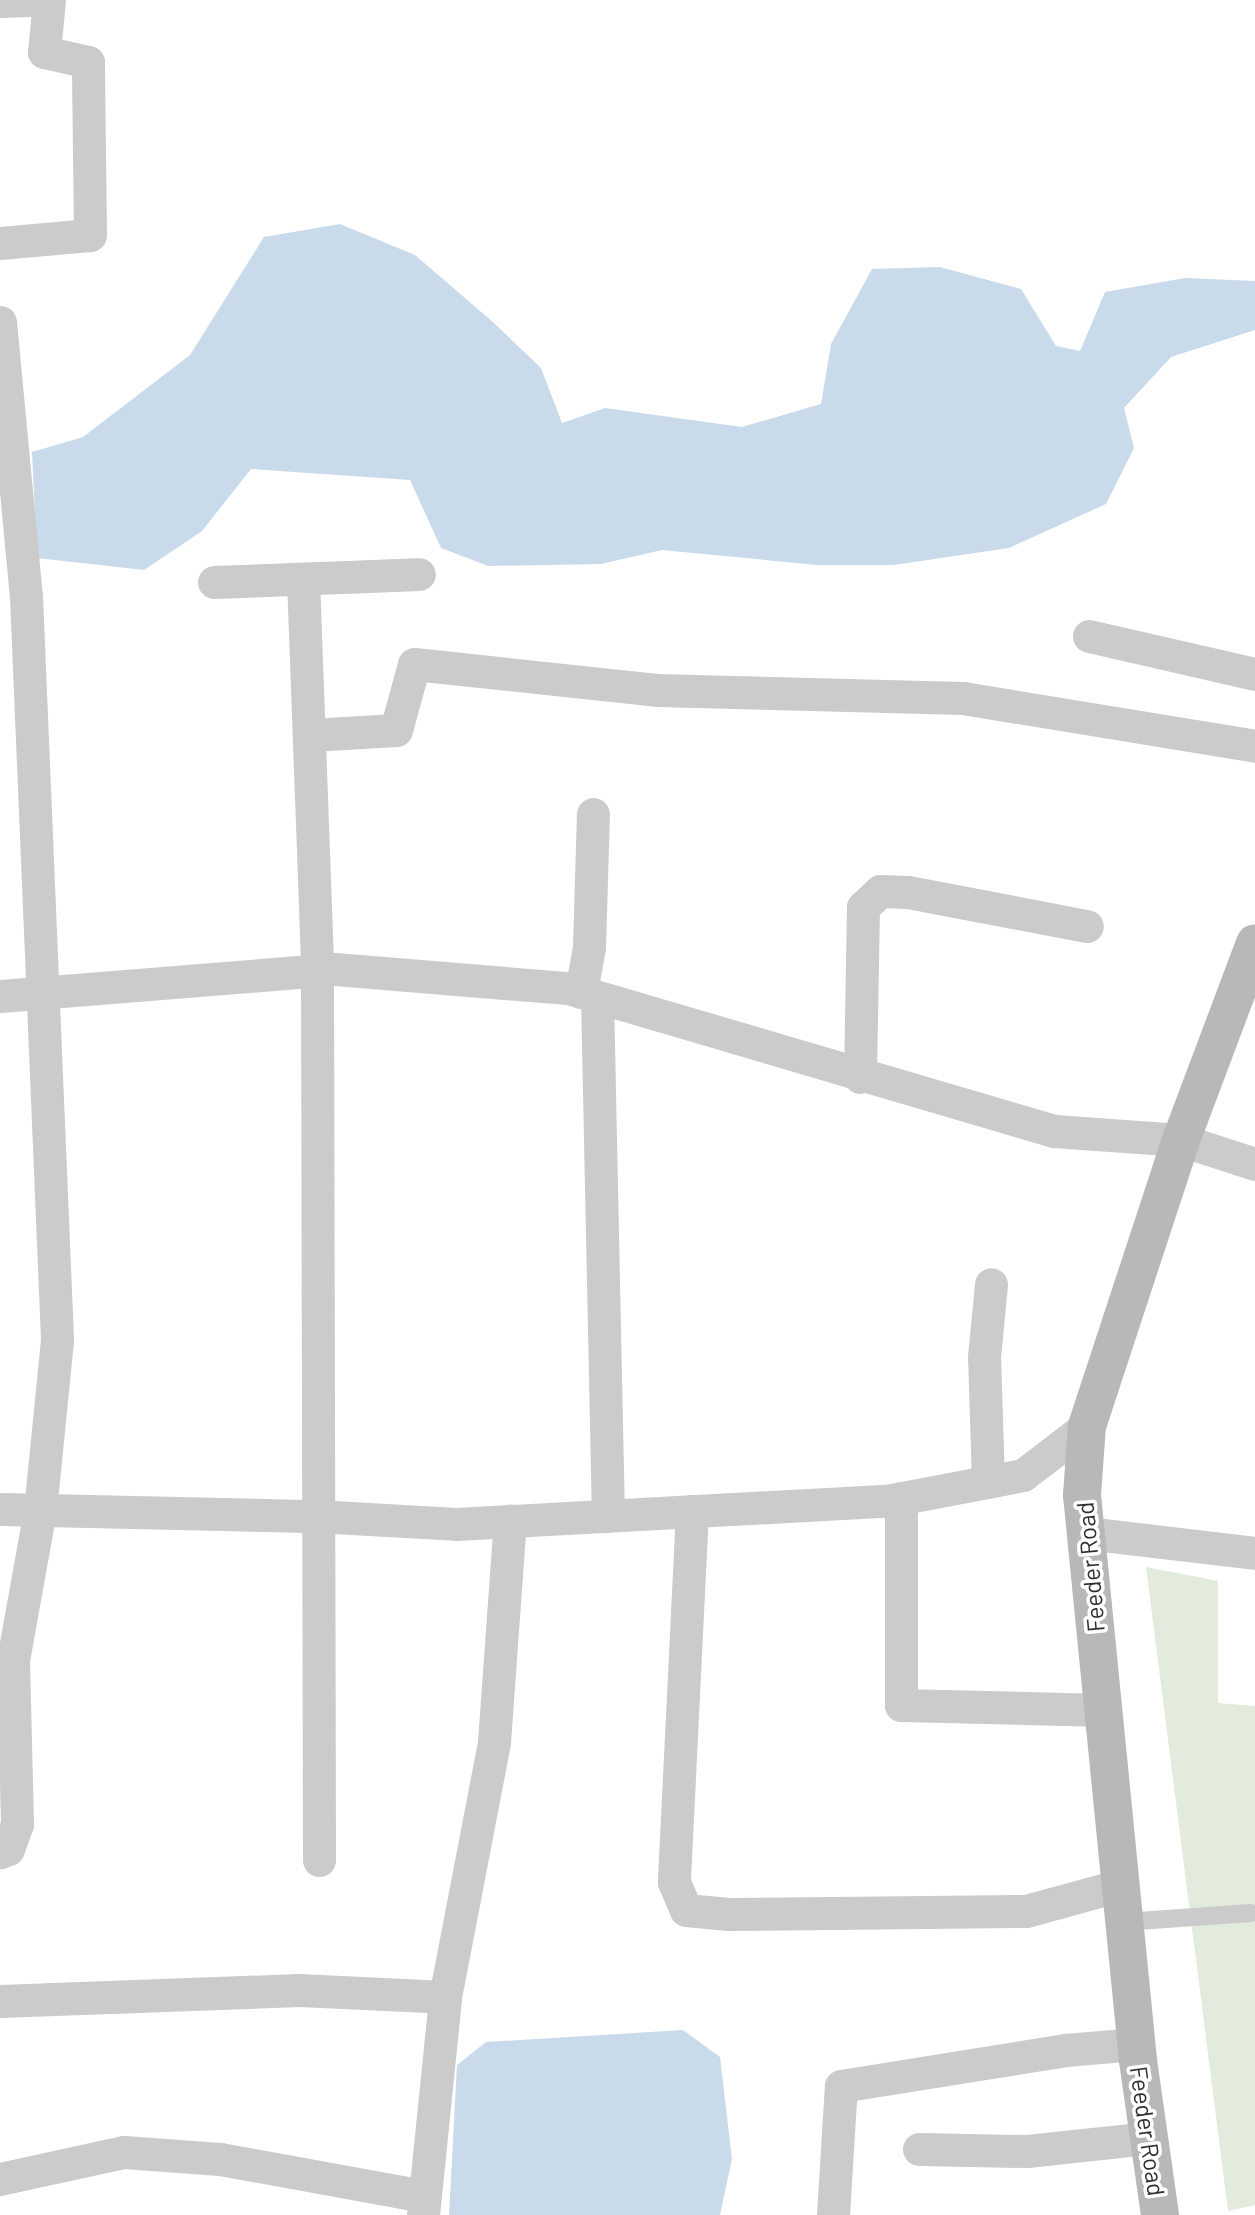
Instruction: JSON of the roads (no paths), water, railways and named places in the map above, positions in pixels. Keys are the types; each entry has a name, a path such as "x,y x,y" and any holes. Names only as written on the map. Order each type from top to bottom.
{"street":[{"path":"0,1 31,0"},
{"path":"0,243 90,235 88,62 44,52 49,0"},
{"path":"0,322 26,596 57,1340 40,1510 13,1660 17,1824 8,1849 0,1852"},
{"path":"214,582 419,574"},
{"path":"303,579 317,970 315,1516 318,1860"},
{"path":"1088,636 1255,674"},
{"path":"310,735 396,730 414,664 657,690 963,698 1255,746"},
{"path":"593,814 589,994 608,1516"},
{"path":"860,1077 863,907 880,891 908,892 1087,926"},
{"name":"Feeder Road","path":"1160,2215 1136,2044 1082,1495 1087,1426 1181,1140 1255,943"},
{"path":"0,996 43,989 317,970 589,994 860,1077 1054,1131 1181,1140 1255,1164"},
{"path":"988,1482 984,1357 991,1284"},
{"path":"0,1509 315,1516 456,1524 901,1498 1023,1475 1087,1426"},
{"path":"901,1498 901,1705 1104,1710"},
{"path":"692,1511 674,1882 686,1910 729,1914 1026,1911 1121,1885"},
{"path":"0,2179 124,2152 220,2159 424,2205 445,1997 494,1741 510,1521"},
{"path":"1086,1534 1255,1553"},
{"path":"0,2001 299,1990 445,1997"},
{"path":"833,2215 841,2086 1065,2050 1136,2044"},
{"path":"919,2149 1027,2151 1149,2138"}],"lane":[{"path":"1124,1922 1251,1913"}],"water":[{"path":"340,224 415,255 494,323 541,368 562,423 605,408 742,427 821,404 831,344 872,269 940,267 1021,289 1056,346 1080,351 1105,292 1185,278 1255,281 1255,330 1171,357 1124,408 1134,448 1106,504 1009,548 894,565 817,565 662,550 601,564 488,566 441,548 410,480 251,469 202,531 144,570 37,558 32,452 83,437 190,355 264,237"},
{"path":"683,2030 720,2057 732,2159 720,2215 449,2215 457,2065 486,2042"}]}
